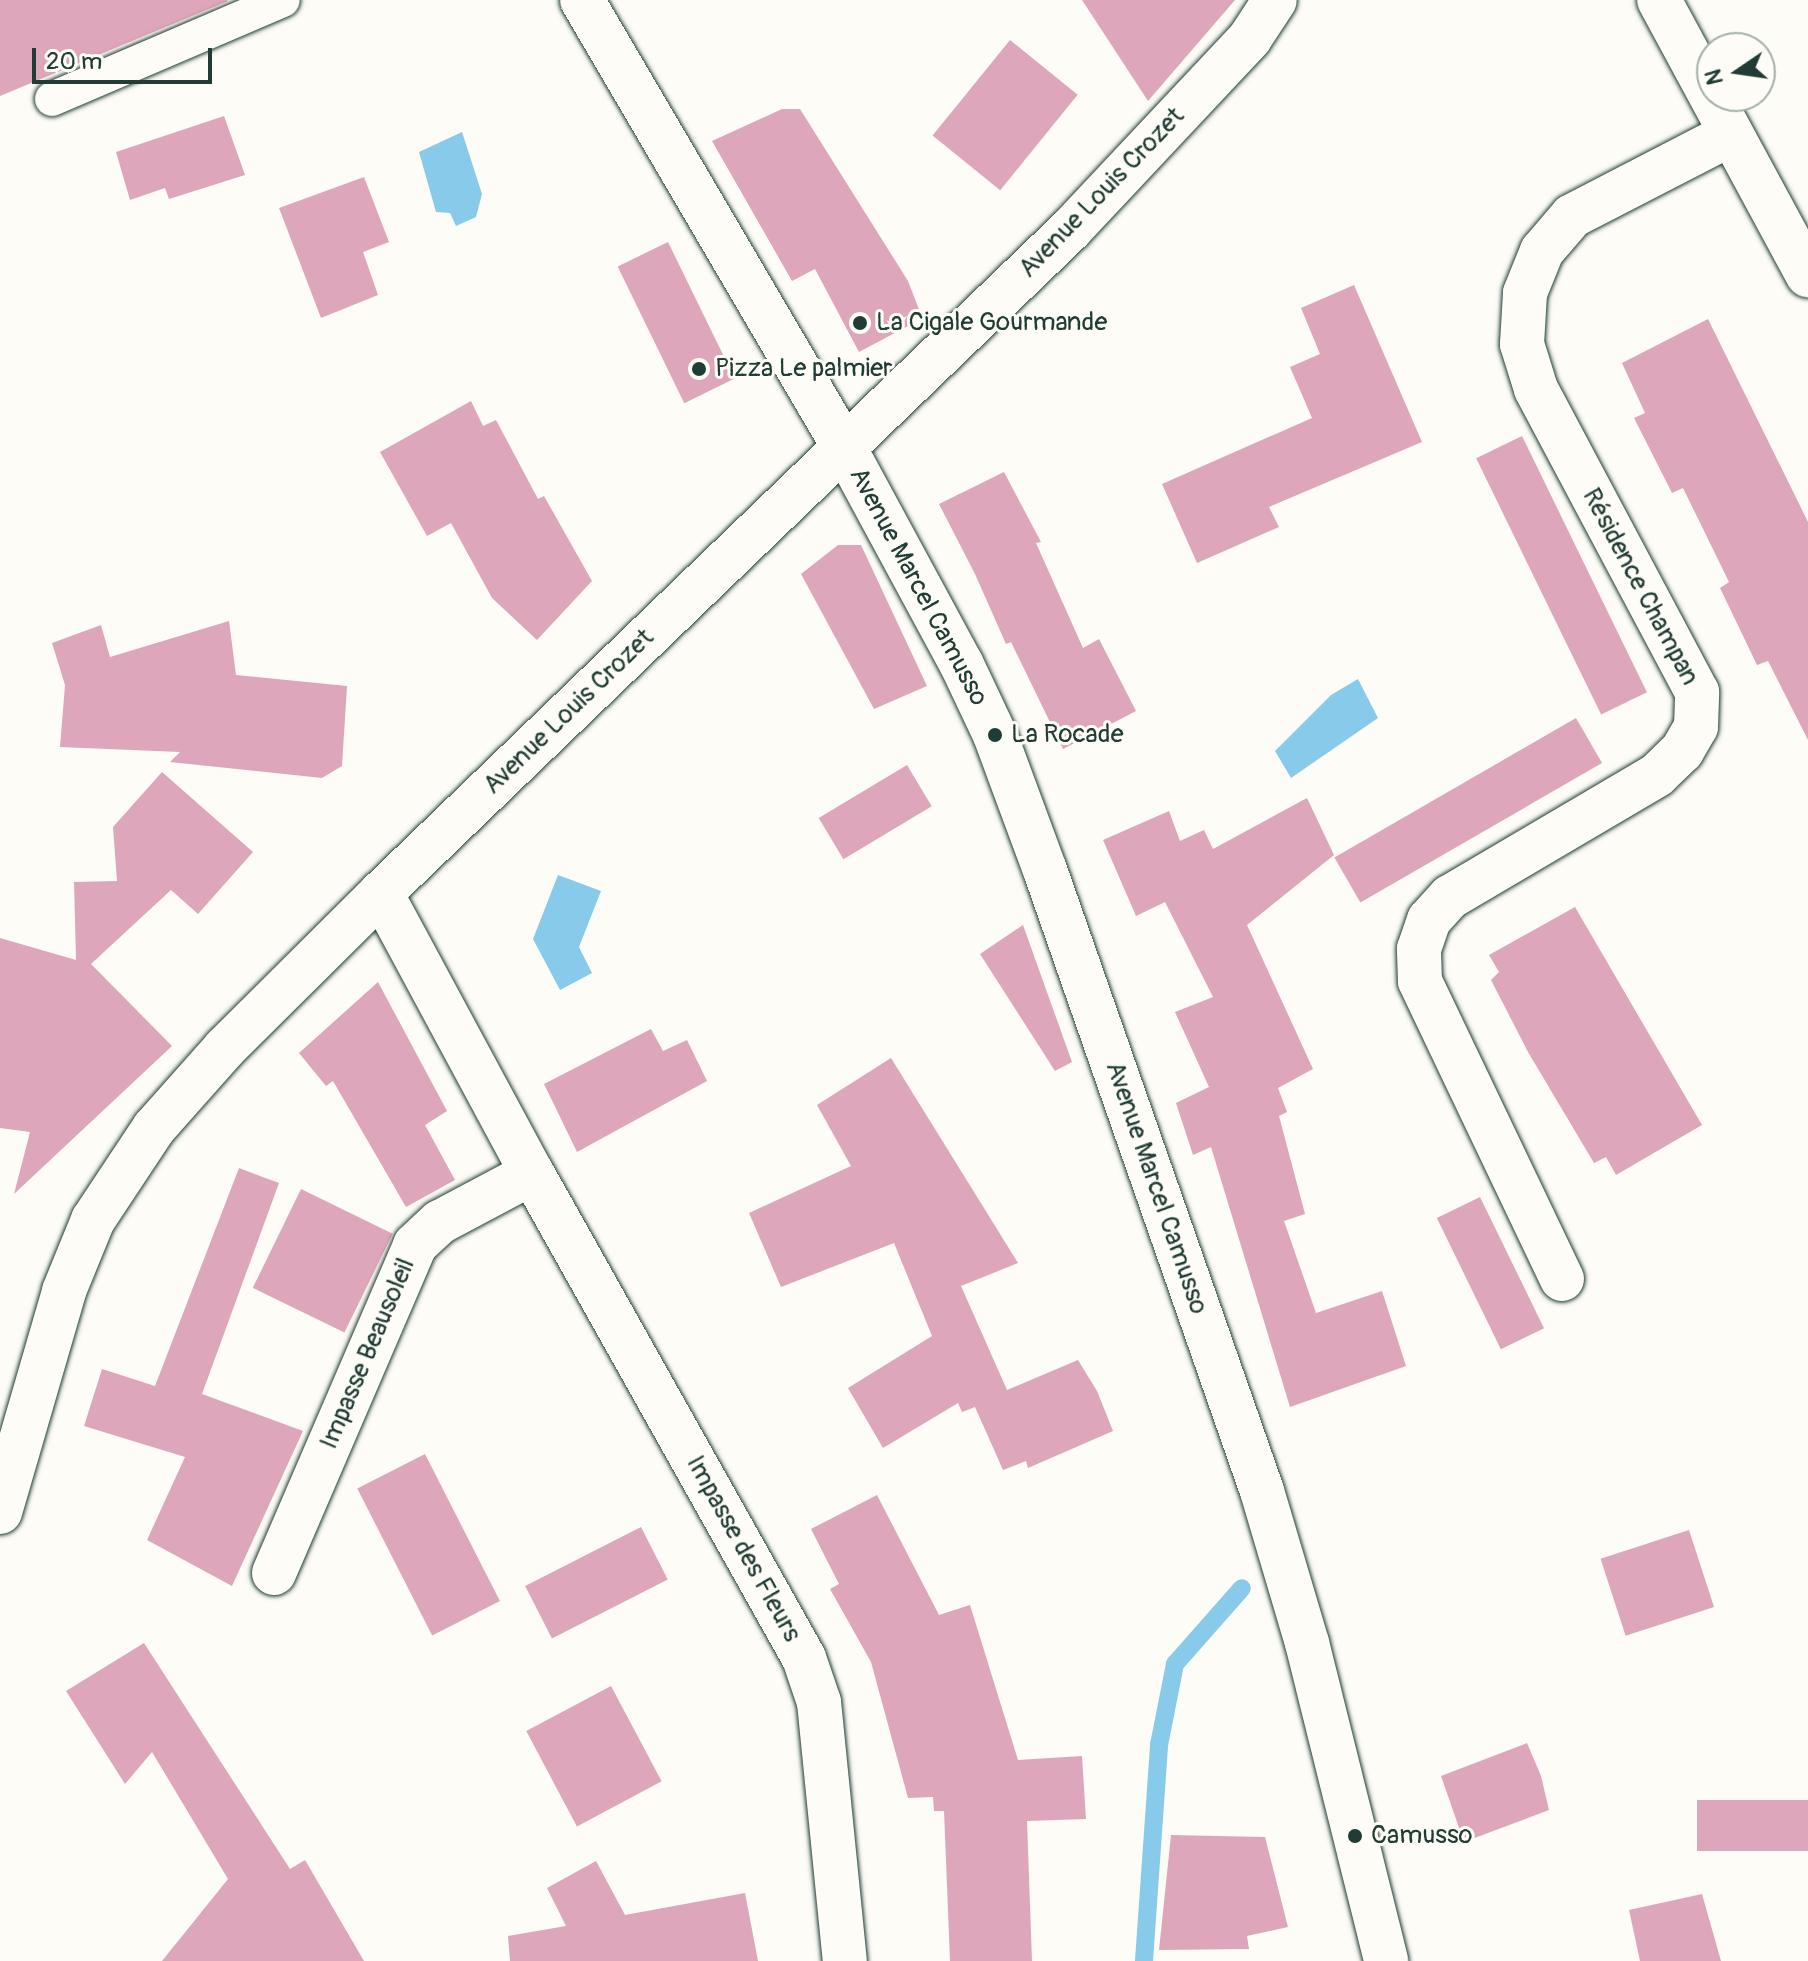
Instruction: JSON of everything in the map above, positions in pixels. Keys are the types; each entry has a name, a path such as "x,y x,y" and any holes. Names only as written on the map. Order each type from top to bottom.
{"street":[{"name":"Avenue Marcel Camusso","path":"582,0 844,447 961,663 995,735 1262,1491 1307,1643 1386,1961"},
{"name":"Avenue Louis Crozet","path":"0,1512 64,1291 93,1220 154,1128 225,1048 381,893 1070,230 1250,38 1275,0"},
{"path":"1659,0 1808,275"},
{"name":"Résidence Champan","path":"1562,1279 1420,981 1419,949 1429,920 1450,897 1657,775 1682,751 1696,727 1697,692 1536,389 1522,344 1524,306 1525,293 1542,251 1572,216 1731,134"},
{"path":"381,893 532,1173"},
{"name":"Impasse Beausoleil","path":"274,1573 415,1245 440,1222 532,1173"},
{"name":"Impasse des Fleurs","path":"532,1173 804,1658 819,1702 845,1961"}],"lane":[{"path":"52,99 283,0"}],"water":[{"path":"462,132 482,194 476,217 456,226 450,213 436,212 419,152"},
{"path":"1358,679 1378,718 1291,778 1275,751 1331,695"},
{"path":"558,875 601,891 579,947 592,973 560,990 533,939"}],"building":[{"path":"0,0 227,0 228,1 0,96"},
{"path":"1082,0 1235,0 1148,101"},
{"path":"1010,40 1078,95 1000,190 933,136"},
{"path":"782,109 800,109 908,281 920,312 908,326 859,352 815,269 792,281 712,141"},
{"path":"224,116 245,175 169,199 165,188 130,200 116,152"},
{"path":"364,177 389,242 363,252 378,295 321,318 279,208"},
{"path":"668,242 735,379 684,403 618,267"},
{"path":"1354,285 1422,442 1269,507 1279,527 1197,563 1162,484 1312,418 1290,367 1320,354 1301,308"},
{"path":"1708,319 1808,522 1808,740 1768,661 1757,665 1720,588 1729,582 1683,488 1672,493 1634,418 1645,413 1622,363"},
{"path":"471,401 483,426 496,420 538,499 544,496 592,581 537,640 492,598 451,523 427,536 380,452"},
{"path":"1522,436 1647,692 1601,715 1476,458"},
{"path":"1004,472 1041,542 1036,543 1083,648 1099,639 1136,711 1063,749 1011,642 1006,644 939,504"},
{"path":"838,545 861,545 927,686 874,709 801,574"},
{"path":"229,621 236,675 347,686 342,766 322,778 170,762 180,752 60,747 65,685 52,643 101,625 110,657"},
{"path":"1576,718 1602,763 1360,903 1334,858"},
{"path":"907,765 932,806 843,859 819,818"},
{"path":"162,772 253,852 198,914 171,890 91,964 172,1046 14,1194 30,1132 0,1128 0,938 76,960 74,882 117,881 113,827"},
{"path":"1307,798 1334,855 1247,925 1313,1069 1278,1088 1287,1112 1279,1116 1305,1214 1284,1221 1316,1313 1382,1291 1406,1366 1290,1407 1211,1147 1193,1155 1176,1103 1209,1087 1175,1012 1213,997 1165,902 1136,916 1103,840 1169,811 1180,841 1204,830 1213,849"},
{"path":"1575,907 1702,1125 1616,1175 1606,1157 1594,1163 1528,1052 1491,980 1499,972 1489,955"},
{"path":"1023,925 1072,1062 1055,1071 980,954"},
{"path":"378,982 447,1111 425,1125 455,1180 406,1207 333,1081 326,1086 299,1053"},
{"path":"651,1029 663,1051 687,1040 707,1081 577,1152 544,1084"},
{"path":"891,1058 1018,1263 961,1286 1007,1390 1078,1360 1097,1391 1113,1431 1028,1468 1026,1461 1003,1470 975,1407 962,1412 958,1403 883,1448 848,1388 932,1336 894,1243 781,1287 749,1213 851,1166 817,1105"},
{"path":"239,1168 279,1183 202,1394 303,1431 232,1586 147,1540 185,1457 84,1426 102,1369 155,1386"},
{"path":"301,1189 393,1234 344,1333 253,1288"},
{"path":"1480,1197 1544,1328 1501,1349 1437,1218"},
{"path":"425,1454 500,1601 432,1636 357,1489"},
{"path":"877,1495 939,1615 970,1605 1018,1760 1082,1756 1086,1819 1027,1821 1032,1961 950,1961 944,1811 934,1811 933,1797 908,1798 871,1662 830,1589 839,1584 811,1529"},
{"path":"641,1527 668,1580 552,1639 525,1586"},
{"path":"1689,1530 1714,1607 1626,1636 1601,1559"},
{"path":"144,1643 290,1869 305,1860 364,1961 162,1961 228,1879 152,1752 125,1784 66,1691"},
{"path":"611,1686 662,1781 577,1826 526,1731"},
{"path":"1527,1743 1541,1776 1549,1810 1464,1842 1441,1776"},
{"path":"1697,1800 1808,1800 1808,1851 1697,1851"},
{"path":"1171,1835 1265,1837 1288,1927 1247,1936 1249,1949 1159,1950"},
{"path":"596,1861 625,1915 745,1893 758,1961 510,1961 508,1936 566,1926 547,1888"},
{"path":"1702,1894 1721,1961 1640,1961 1629,1910"}],"waterway":[{"path":"1144,1961 1159,1745 1175,1664 1242,1588"}],"place":[{"name":"La Cigale Gourmande","path":"860,323"},
{"name":"Pizza Le palmier","path":"699,369"},
{"name":"La Rocade","path":"995,735"},
{"name":"Camusso","path":"1355,1836"}]}
